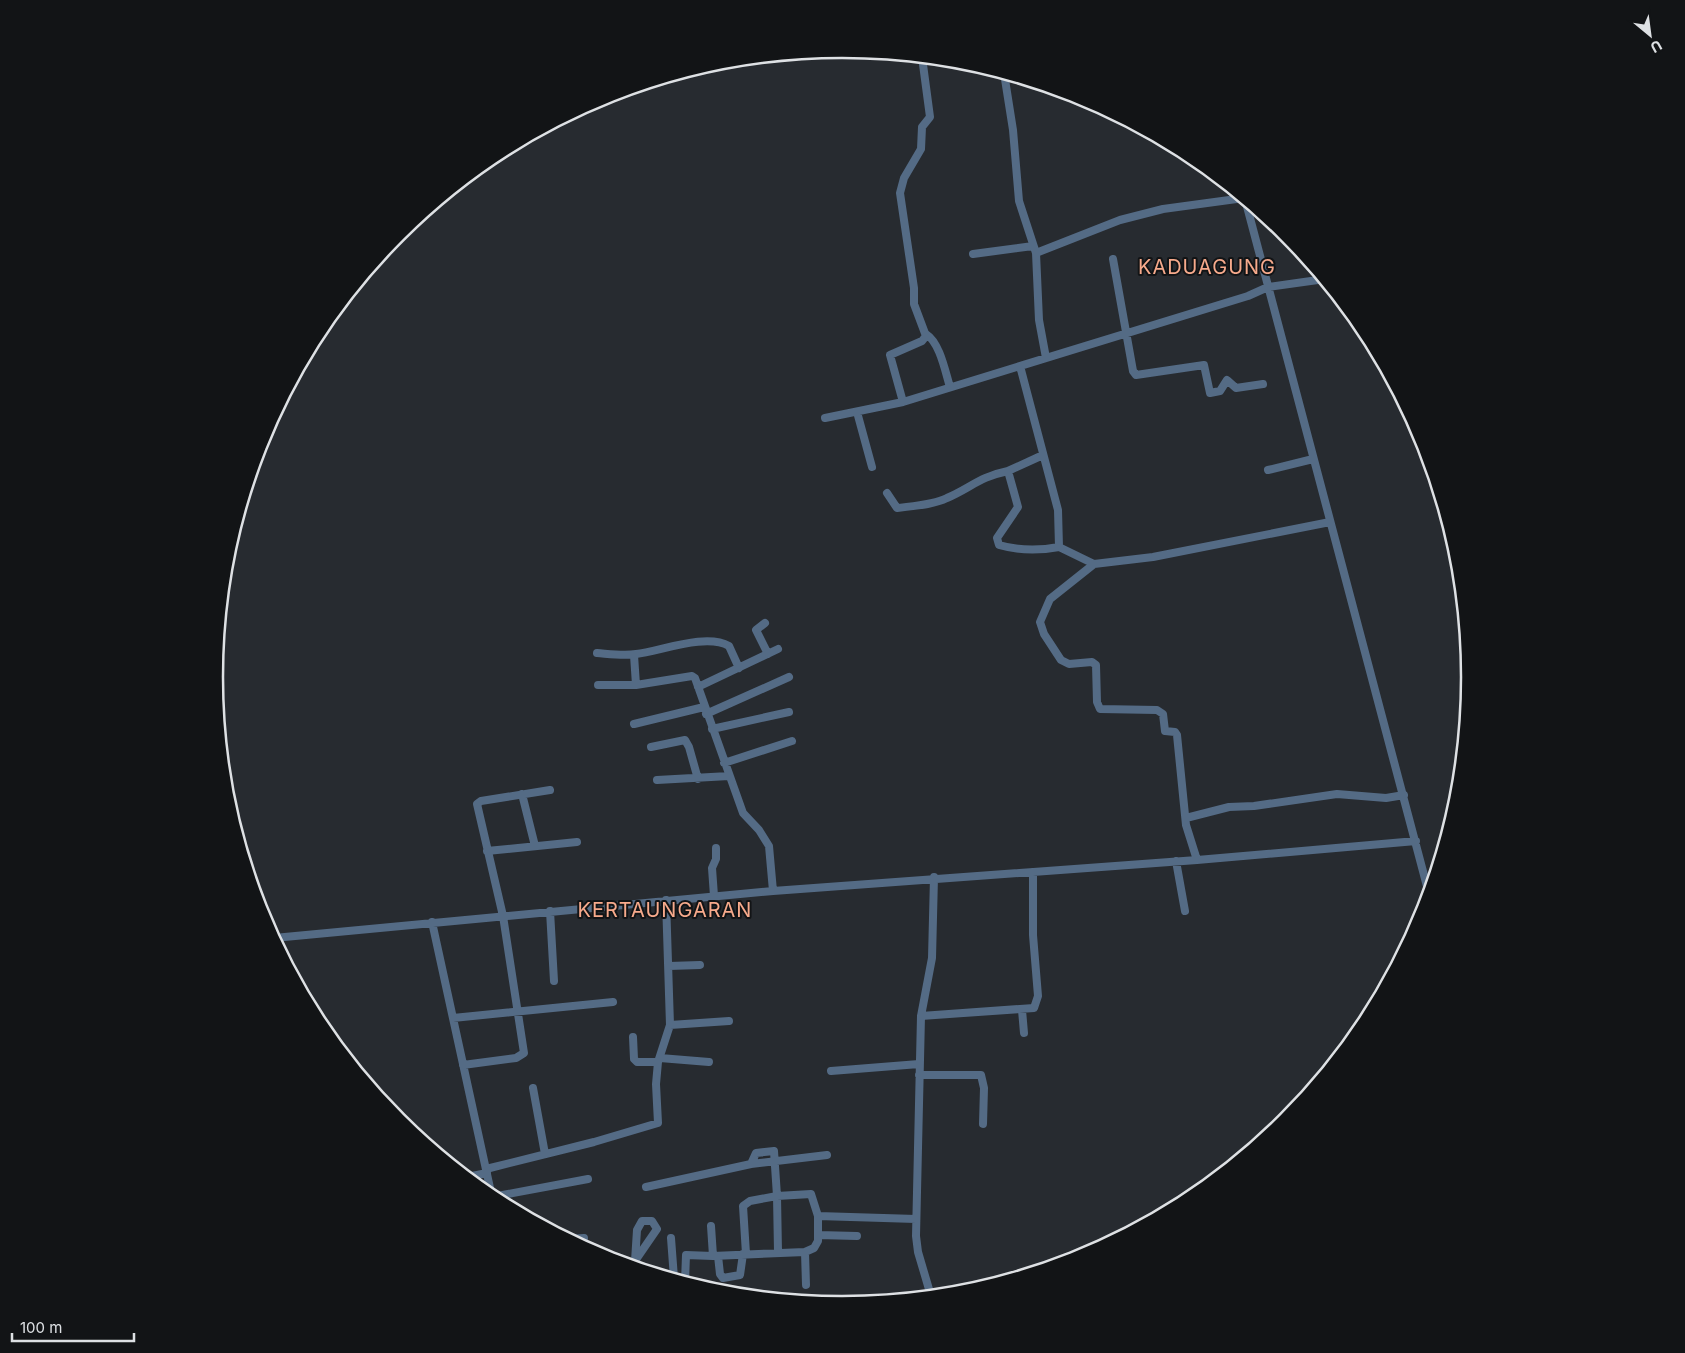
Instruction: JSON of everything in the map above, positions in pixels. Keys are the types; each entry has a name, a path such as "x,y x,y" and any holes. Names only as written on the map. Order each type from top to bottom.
{"street":[{"path":"923,63 930,117 922,126 921,149 904,178 900,193 914,288 914,304 926,334 932,339 940,357 950,387"},
{"path":"1005,80 1013,130 1019,201 1034,249 1039,320 1046,358"},
{"path":"973,254 1034,249 1120,220 1163,209 1236,199"},
{"path":"1248,208 1426,882"},
{"path":"1113,259 1133,371 1136,375 1204,365 1210,392 1220,391 1227,380 1236,388 1263,384"},
{"path":"826,418 903,402 1248,296 1268,287 1318,281"},
{"path":"903,402 890,355 922,341 926,334"},
{"path":"1020,366 1058,510 1059,548"},
{"path":"857,412 872,467"},
{"path":"888,493 896,508 936,502 948,498 988,475 1008,471 1043,455"},
{"path":"1268,470 1313,459"},
{"path":"1008,471 1018,507 998,538 999,545 1034,551 1059,548 1094,564 1154,557 1330,522"},
{"path":"1094,564 1050,599 1041,616 1040,626 1061,660 1069,664 1092,662 1096,665 1097,702 1100,709 1157,710 1162,712 1165,731 1175,732 1177,735 1186,818 1197,860"},
{"path":"765,623 756,630 768,654"},
{"path":"597,653 634,655 684,645 722,644 729,646 740,668"},
{"path":"698,686 778,649"},
{"path":"634,655 636,685"},
{"path":"598,685 636,685 692,676 698,686 728,776 743,813 770,846 774,890"},
{"path":"634,724 705,710 789,678"},
{"path":"712,730 789,712"},
{"path":"651,747 685,740 689,747 698,779"},
{"path":"724,763 792,741"},
{"path":"657,780 728,776"},
{"path":"463,1065 522,1056 524,1047 503,916 476,804 481,801 550,790"},
{"path":"522,794 535,846"},
{"path":"1186,818 1229,807 1254,806 1337,794 1386,798 1404,795"},
{"path":"281,937 774,890 934,877 1197,860 1416,840"},
{"path":"487,851 576,842"},
{"path":"714,896 712,871 716,859 716,848"},
{"path":"1176,861 1185,911"},
{"path":"920,1016 1022,1010 1034,1008 1038,1003 1033,934 1033,872"},
{"path":"929,1289 918,1252 916,1218 920,1016 932,958 934,877"},
{"path":"475,1175 658,1123 656,1084 659,1060 670,1025 666,900"},
{"path":"550,911 554,981"},
{"path":"432,922 489,1184"},
{"path":"668,966 700,965"},
{"path":"453,1018 517,1010 613,1002"},
{"path":"1022,1010 1024,1033"},
{"path":"670,1025 729,1021"},
{"path":"633,1037 634,1059 637,1062 659,1060 709,1062"},
{"path":"831,1071 919,1064"},
{"path":"919,1075 981,1075 984,1088 983,1124"},
{"path":"533,1088 546,1154"},
{"path":"751,1164 756,1153 774,1148 778,1252"},
{"path":"646,1187 751,1164 827,1155"},
{"path":"505,1195 588,1179"},
{"path":"672,1254 716,1256 744,1254 778,1252 805,1252 817,1245 818,1216 811,1194 750,1200 743,1206 744,1254 740,1275 723,1278 720,1274 716,1256 711,1226"},
{"path":"818,1216 916,1218"},
{"path":"635,1259 640,1223 642,1221 652,1221 657,1226 656,1233 636,1260"},
{"path":"818,1235 856,1236"},
{"path":"671,1238 673,1272"},
{"path":"805,1252 806,1285"},
{"path":"685,1275 686,1255"}],"district":[{"name":"KADUAGUNG","path":"1207,267"},
{"name":"KERTAUNGARAN","path":"665,910"}]}
